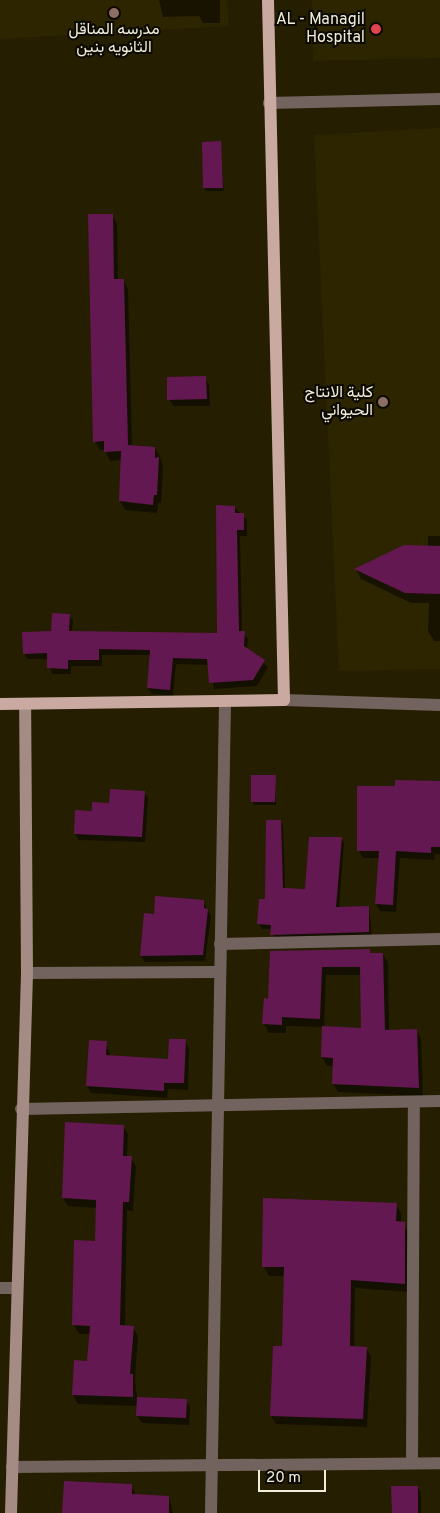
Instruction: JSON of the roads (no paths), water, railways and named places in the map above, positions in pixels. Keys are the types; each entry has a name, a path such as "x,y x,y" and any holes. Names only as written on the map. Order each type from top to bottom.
{"main road":[{"path":"0,704 225,703 284,700 268,0"}],"street":[{"path":"269,103 440,99"},
{"path":"284,700 440,705"},
{"path":"211,1513 225,703"},
{"path":"11,1513 15,1288 26,973 25,704"},
{"path":"220,944 440,940"},
{"path":"26,973 219,972"},
{"path":"21,1109 414,1103 440,1101"},
{"path":"412,1463 414,1103"},
{"path":"0,1288 15,1288"},
{"path":"12,1467 440,1463"}],"place":[{"name":"مدرسه المناقل الثانويه بنين","path":"114,13"},
{"name":"AL - Managil Hospital","path":"376,29"},
{"name":"كلية الانتاج الحيواني","path":"383,402"}]}
